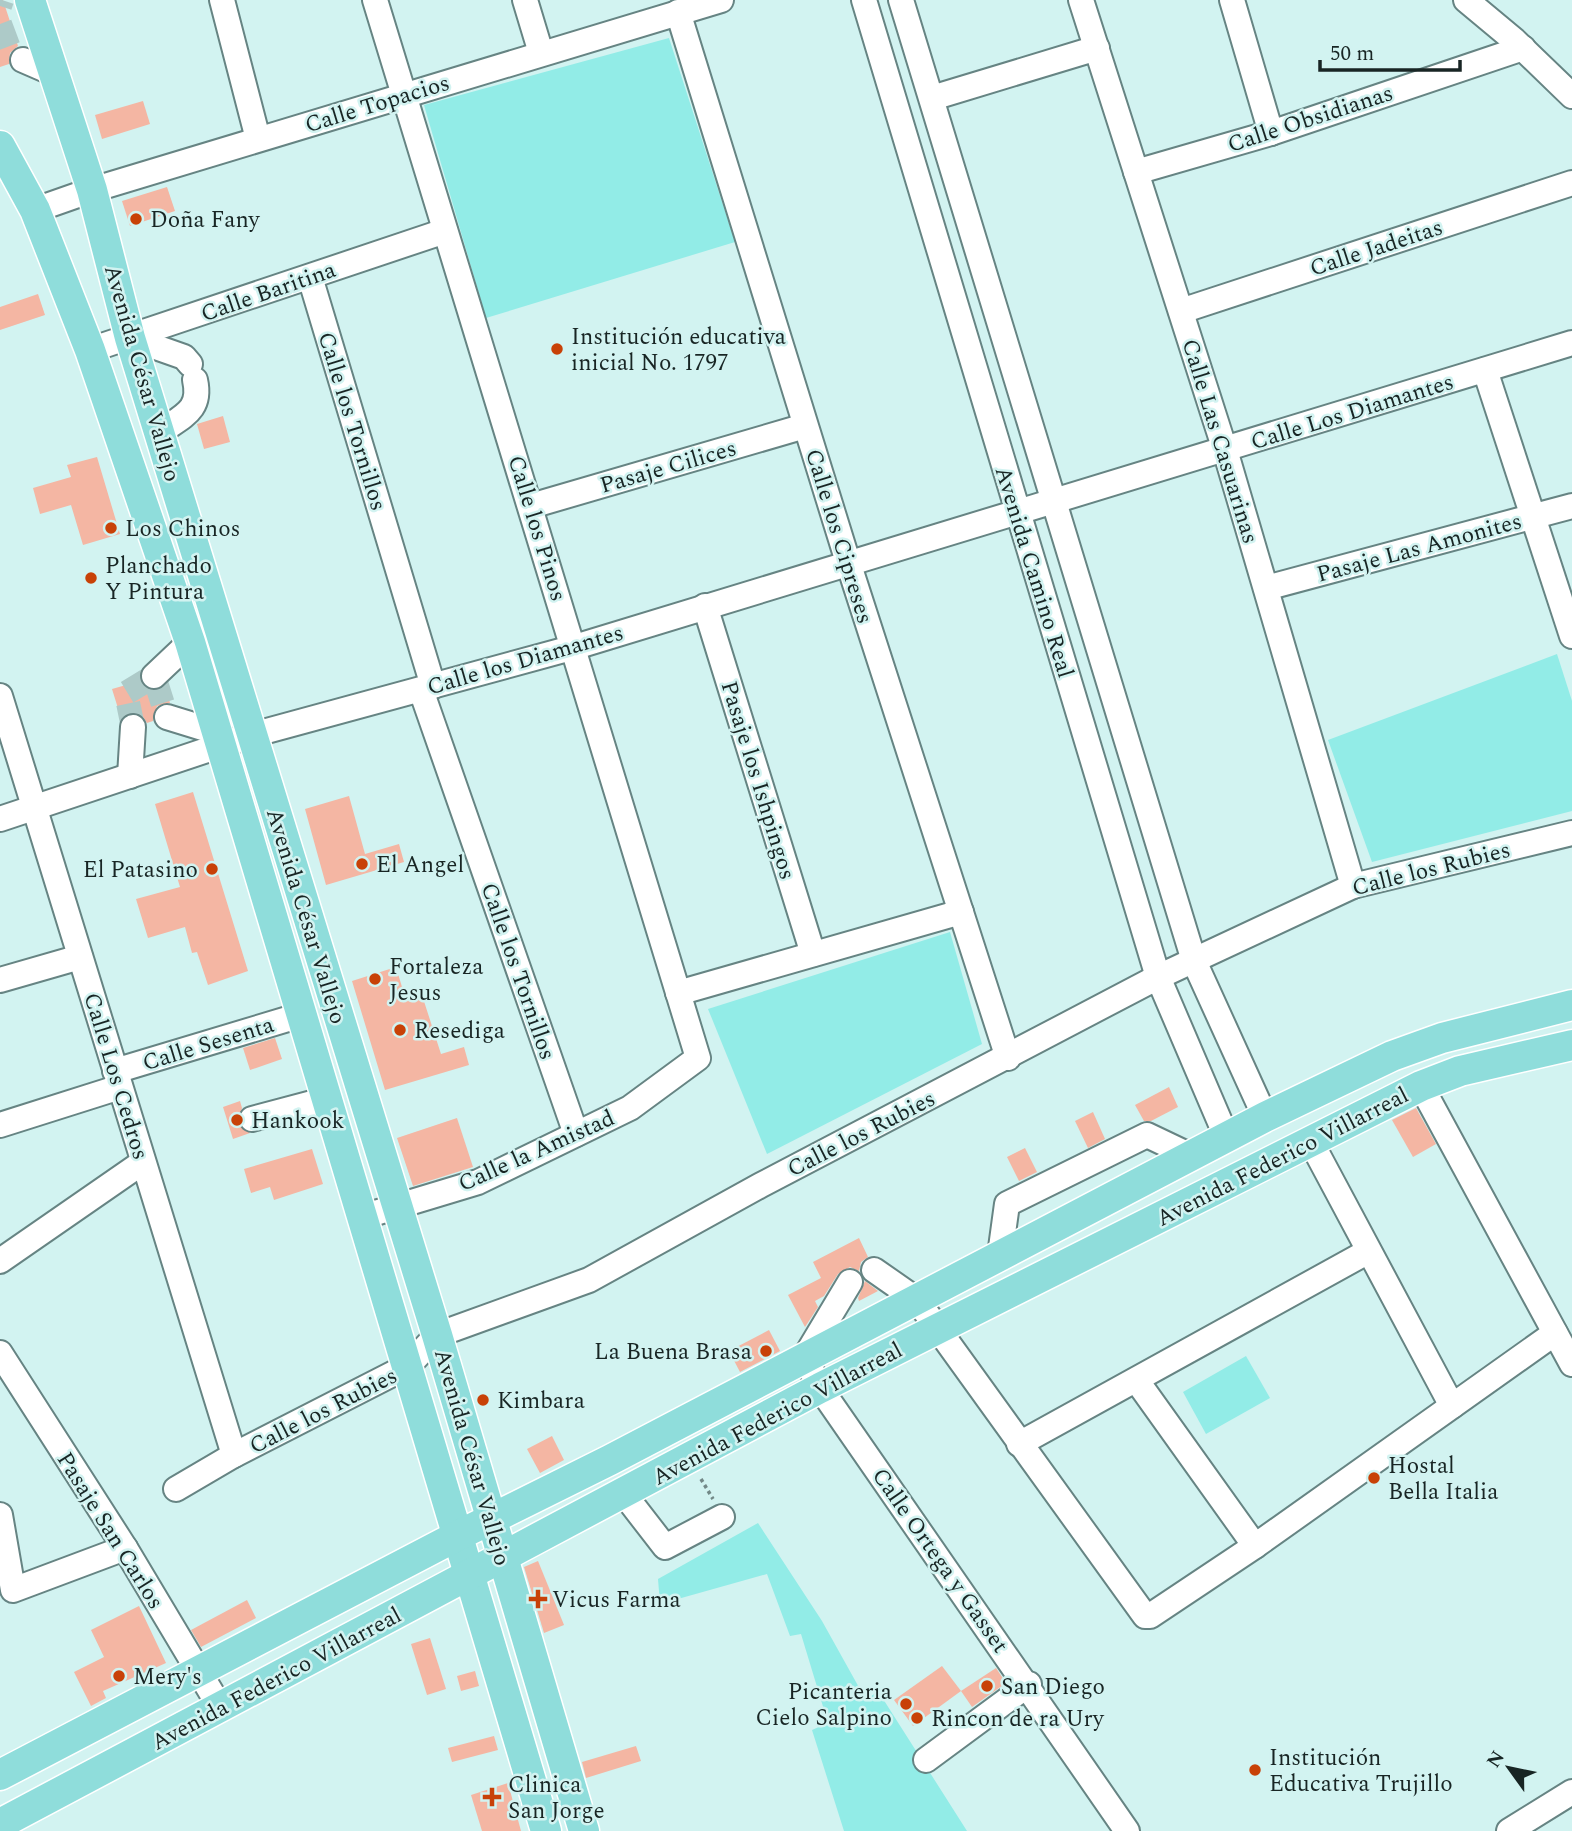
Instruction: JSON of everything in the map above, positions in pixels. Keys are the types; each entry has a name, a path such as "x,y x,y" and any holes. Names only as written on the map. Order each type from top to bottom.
{"main road":[{"name":"Avenida César Vallejo","path":"30,0 92,190 130,338 317,953 437,1335 584,1831"},
{"name":"Avenida César Vallejo","path":"0,146 35,210 90,350 190,642 221,738 301,1015 471,1573 546,1831"},
{"path":"285,961 317,953"},
{"name":"Avenida Federico Villarreal","path":"0,1775 917,1300 1226,1136 1392,1056 1442,1038 1572,1005"},
{"name":"Avenida Federico Villarreal","path":"0,1824 820,1388 1421,1086 1460,1071 1572,1045"},
{"path":"327,1099 361,1090"},
{"path":"610,1460 624,1494"},
{"path":"51,1748 71,1788"}],"street":[{"path":"222,0 258,139"},
{"name":"Calle los Pinos","path":"375,0 575,647 698,1058"},
{"path":"525,0 541,53"},
{"name":"Calle Topacios","path":"35,210 258,139 721,0"},
{"name":"Avenida Camino Real","path":"864,0 1158,977 1226,1136"},
{"name":"Avenida Camino Real","path":"901,0 1194,961 1265,1117"},
{"name":"Calle Las Casuarinas","path":"1081,0 1226,450 1353,886"},
{"path":"1231,0 1271,132"},
{"path":"1466,0 1523,48 1572,96"},
{"name":"Calle los Cipreses","path":"678,12 805,426 1008,1058"},
{"path":"932,97 1097,48"},
{"name":"Calle Obsidianas","path":"1136,172 1271,132 1523,48"},
{"path":"23,60 53,73"},
{"name":"Calle Jadeitas","path":"1181,311 1572,183"},
{"name":"Calle Baritina","path":"90,350 445,231"},
{"name":"Calle los Tornillos","path":"310,277 427,688 576,1134"},
{"path":"130,338 184,357 192,372 199,396 196,404 159,433"},
{"name":"Calle Los Diamantes","path":"1051,499 1226,450 1572,343"},
{"path":"1485,370 1572,636"},
{"name":"Pasaje Cilices","path":"531,506 805,426"},
{"name":"Calle los Diamantes","path":"0,819 34,810 179,759 221,738 252,735 575,647 1051,499"},
{"name":"Pasaje Las Amonites","path":"1266,588 1572,506"},
{"name":"Pasaje los Ishpingos","path":"705,606 813,954"},
{"path":"154,676 190,642"},
{"name":"Calle Los Cedros","path":"0,696 234,1455"},
{"path":"179,759 167,717 221,738"},
{"path":"130,776 133,727"},
{"name":"Calle los Rubies","path":"176,1489 234,1455 408,1366 437,1335 589,1280 761,1185 1008,1058 1158,977 1353,886 1572,833"},
{"path":"678,993 961,912"},
{"path":"0,980 80,957"},
{"name":"Calle Sesenta","path":"0,1125 118,1079 301,1015"},
{"name":"Calle la Amistad","path":"362,1217 478,1182 630,1108 698,1058"},
{"path":"1421,1086 1572,1364"},
{"path":"251,1119 327,1099"},
{"path":"1000,1255 1007,1204 1147,1135 1189,1155"},
{"path":"1311,1142 1367,1252 1452,1406"},
{"path":"0,1261 143,1162"},
{"path":"1019,1444 1138,1381 1367,1252"},
{"path":"874,1270 917,1300 1145,1616 1150,1616 1255,1546 1555,1333"},
{"path":"805,1357 850,1282"},
{"name":"Pasaje San Carlos","path":"0,1353 125,1548 220,1707"},
{"name":"Calle Ortega y Gasset","path":"805,1357 820,1388 1029,1684 1128,1831"},
{"path":"1138,1381 1255,1546"},
{"path":"624,1494 666,1548 722,1517"},
{"path":"0,1515 13,1590 125,1548"},
{"path":"926,1760 1029,1684"},
{"path":"1512,1830 1572,1792"}],"path":[{"path":"690,1458 722,1517"}],"shaded area":[{"path":"669,38 735,242 486,318 424,105"},
{"path":"1557,654 1572,701 1572,811 1372,862 1328,740"},
{"path":"950,932 982,1044 767,1154 708,1009"},
{"path":"1246,1356 1270,1398 1206,1434 1183,1392"},
{"path":"758,1523 822,1621 866,1700 878,1691 967,1831 844,1831 812,1730 828,1723 801,1634 790,1636 767,1574 660,1604 658,1579"}],"building":[{"path":"0,0 3,0 18,46 10,53 9,64 0,67"},
{"path":"143,101 150,124 102,139 95,115"},
{"path":"167,187 175,211 130,226 122,201"},
{"path":"38,294 45,315 0,330 0,307"},
{"path":"223,416 230,442 204,449 197,424"},
{"path":"97,457 120,534 83,545 71,505 40,514 33,488 71,477 67,465"},
{"path":"140,681 150,690 165,686 170,703 157,706 153,721 147,723 142,715 135,712 121,718 112,689"},
{"path":"193,792 248,971 208,985 197,952 192,953 185,927 148,938 136,899 180,887 155,804"},
{"path":"349,796 365,854 399,844 404,862 326,885 305,809"},
{"path":"396,967 405,997 421,992 441,1054 464,1047 469,1065 385,1090 352,981"},
{"path":"275,1038 282,1059 250,1070 243,1048"},
{"path":"1169,1087 1178,1107 1151,1121 1144,1121 1135,1105"},
{"name":"Hankook","path":"240,1101 242,1108 238,1123 250,1133 233,1139 223,1107"},
{"path":"1416,1108 1436,1144 1413,1157 1392,1120"},
{"path":"1093,1112 1105,1139 1088,1148 1075,1121"},
{"path":"457,1118 473,1167 413,1186 397,1138"},
{"path":"1025,1148 1037,1172 1019,1181 1007,1157"},
{"path":"312,1149 323,1184 274,1200 270,1187 251,1193 244,1169"},
{"path":"859,1238 868,1257 861,1262 859,1271 850,1267 838,1274 824,1296 815,1301 818,1307 805,1327 788,1295 821,1278 813,1262"},
{"path":"865,1281 878,1291 859,1301 858,1298"},
{"path":"769,1330 780,1351 740,1372 729,1351"},
{"path":"552,1436 564,1460 540,1473 527,1449"},
{"path":"538,1561 564,1625 544,1633 524,1567"},
{"path":"247,1600 256,1618 201,1647 191,1630"},
{"path":"139,1606 166,1663 103,1691 106,1698 91,1706 74,1672 104,1657 91,1630"},
{"path":"430,1638 446,1689 427,1695 411,1644"},
{"path":"942,1666 961,1691 913,1726 894,1700"},
{"name":"San Diego","path":"996,1668 1006,1683 972,1707 961,1691"},
{"path":"475,1671 479,1686 461,1691 457,1676"},
{"path":"494,1736 498,1750 452,1762 448,1748"},
{"path":"636,1746 641,1761 586,1778 582,1762"},
{"path":"508,1783 521,1831 482,1831 471,1795"}],"tunnel":[{"path":"0,6 2,0"},
{"path":"0,24 9,48 23,60"},
{"path":"133,727 126,693 154,676 167,717"}],"place":[{"name":"Doña Fany","path":"136,219"},
{"name":"Institución educativa inicial No. 1797","path":"557,349"},
{"name":"Los Chinos","path":"111,528"},
{"name":"Planchado Y Pintura","path":"91,578"},
{"name":"El Angel","path":"362,864"},
{"name":"El Patasino","path":"212,869"},
{"name":"Fortaleza Jesus","path":"375,979"},
{"name":"Resediga","path":"400,1030"},
{"name":"Hankook","path":"237,1120"},
{"name":"La Buena Brasa","path":"766,1351"},
{"name":"Kimbara","path":"483,1400"},
{"name":"Hostal Bella Italia","path":"1374,1478"},
{"name":"Vicus Farma","path":"538,1599"},
{"name":"Mery's","path":"119,1676"},
{"name":"San Diego","path":"987,1686"},
{"name":"Picanteria Cielo Salpino","path":"906,1704"},
{"name":"Rincon de ra Ury","path":"917,1718"},
{"name":"Institución Educativa Trujillo","path":"1255,1770"},
{"name":"Clinica San Jorge","path":"492,1797"}]}
